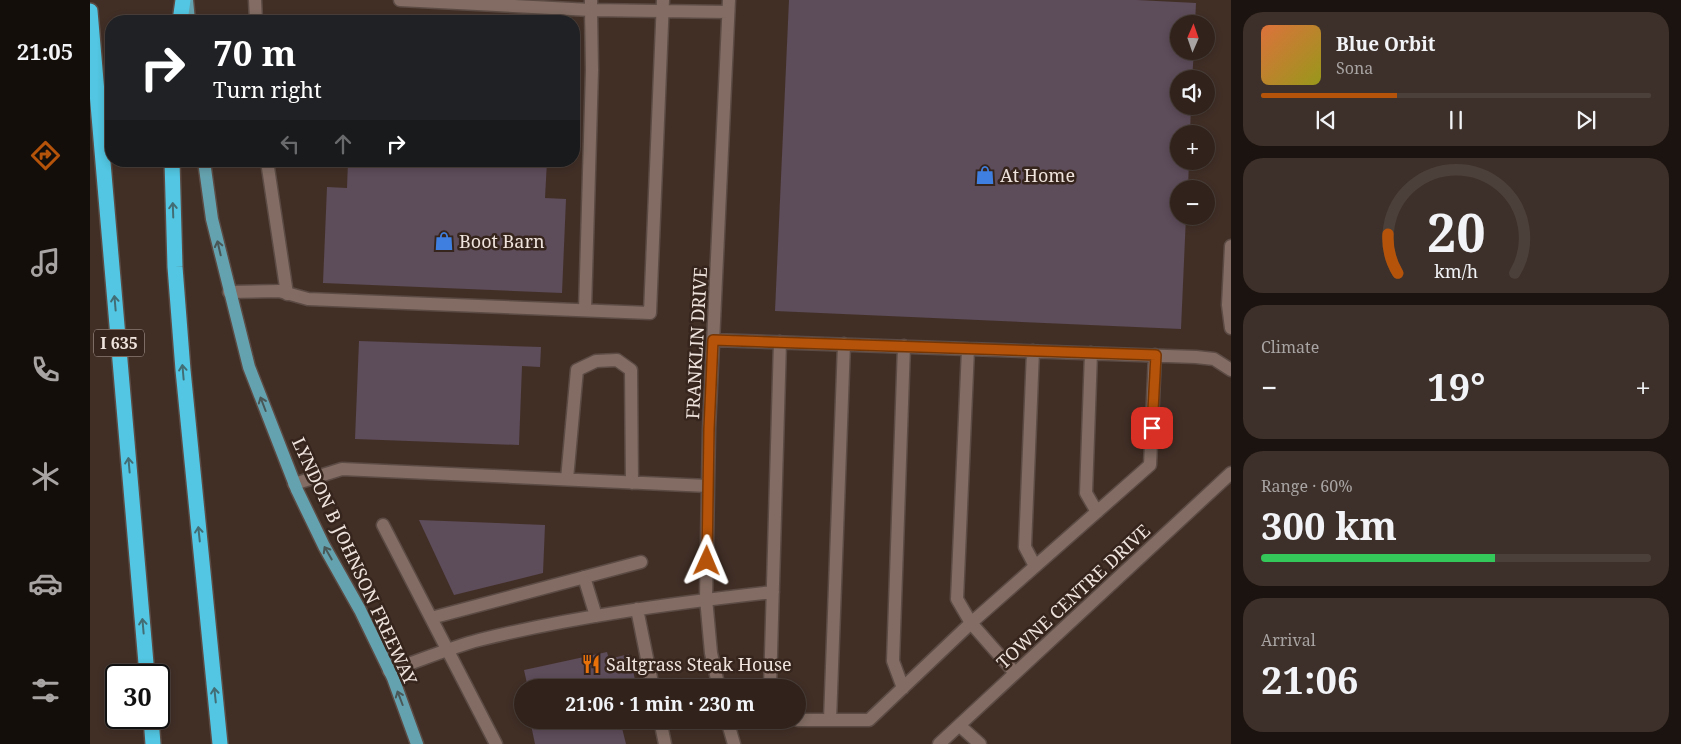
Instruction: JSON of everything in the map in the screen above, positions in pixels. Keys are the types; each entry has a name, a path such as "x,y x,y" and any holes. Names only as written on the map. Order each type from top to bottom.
{"highway":[{"path":"181,15 183,0"},
{"name":"I 635","path":"90,11 146,664"},
{"path":"172,167 175,267 183,370 220,744"},
{"path":"152,729 153,744"}],"main road":[{"path":"187,0 188,15"},
{"name":"LYNDON B JOHNSON FREEWAY","path":"205,167 212,218 249,368 294,484 324,546 360,610 389,671 417,744"}],"street":[{"path":"255,0 256,15"},
{"path":"400,0 591,5 728,6"},
{"path":"585,310 592,70 591,5"},
{"path":"229,292 279,292 308,298 650,313 663,6"},
{"name":"FRANKLIN DRIVE","path":"717,679 711,653 706,598 713,340 728,6"},
{"path":"268,167 287,294"},
{"path":"1231,246 1228,305 1231,328"},
{"path":"713,340 1156,355 1214,359 1231,370"},
{"path":"770,679 780,342"},
{"path":"830,720 844,344"},
{"path":"903,688 893,661 904,346"},
{"path":"968,349 957,599 970,623 1015,673"},
{"path":"1033,351 1025,547 1035,566"},
{"path":"1090,353 1086,493 1097,512"},
{"path":"806,720 869,720 970,623 1150,464 1156,355"},
{"path":"567,480 577,370 596,361 618,360 631,370 632,483"},
{"path":"294,484 342,469 708,486"},
{"name":"TOWNE CENTRE DRIVE","path":"939,744 1231,473"},
{"path":"383,526 449,650 496,744"},
{"path":"431,618 641,562"},
{"path":"584,577 596,616"},
{"path":"389,671 478,640 637,609 706,598 773,592"},
{"path":"637,609 651,679"},
{"path":"960,726 980,744"},
{"path":"662,729 665,744"},
{"path":"730,729 734,744"}],"building":[{"name":"At Home","path":"789,0 1137,0 1196,3 1195,15 1170,15 1170,60 1193,60 1193,70 1170,70 1170,115 1191,115 1190,125 1170,125 1170,170 1189,170 1188,180 1170,180 1170,225 1186,225 1181,329 775,311"},
{"name":"Boot Barn","path":"348,167 547,167 545,198 566,199 562,293 323,283 327,187 347,188"},
{"path":"359,341 541,347 540,367 522,366 519,445 355,439"},
{"path":"419,520 545,525 543,573 454,595"},
{"name":"Saltgrass Steak House","path":"607,652 609,659 629,654 635,679 526,679 524,670"},
{"name":"Saltgrass Steak House","path":"532,729 622,729 626,744 535,744"}],"place":[{"name":"At Home","path":"985,175"},
{"name":"Boot Barn","path":"444,241"},
{"name":"Saltgrass Steak House","path":"591,664"}],"route":[{"path":"707,561 709,429 713,340 1156,355 1152,428"}]}
